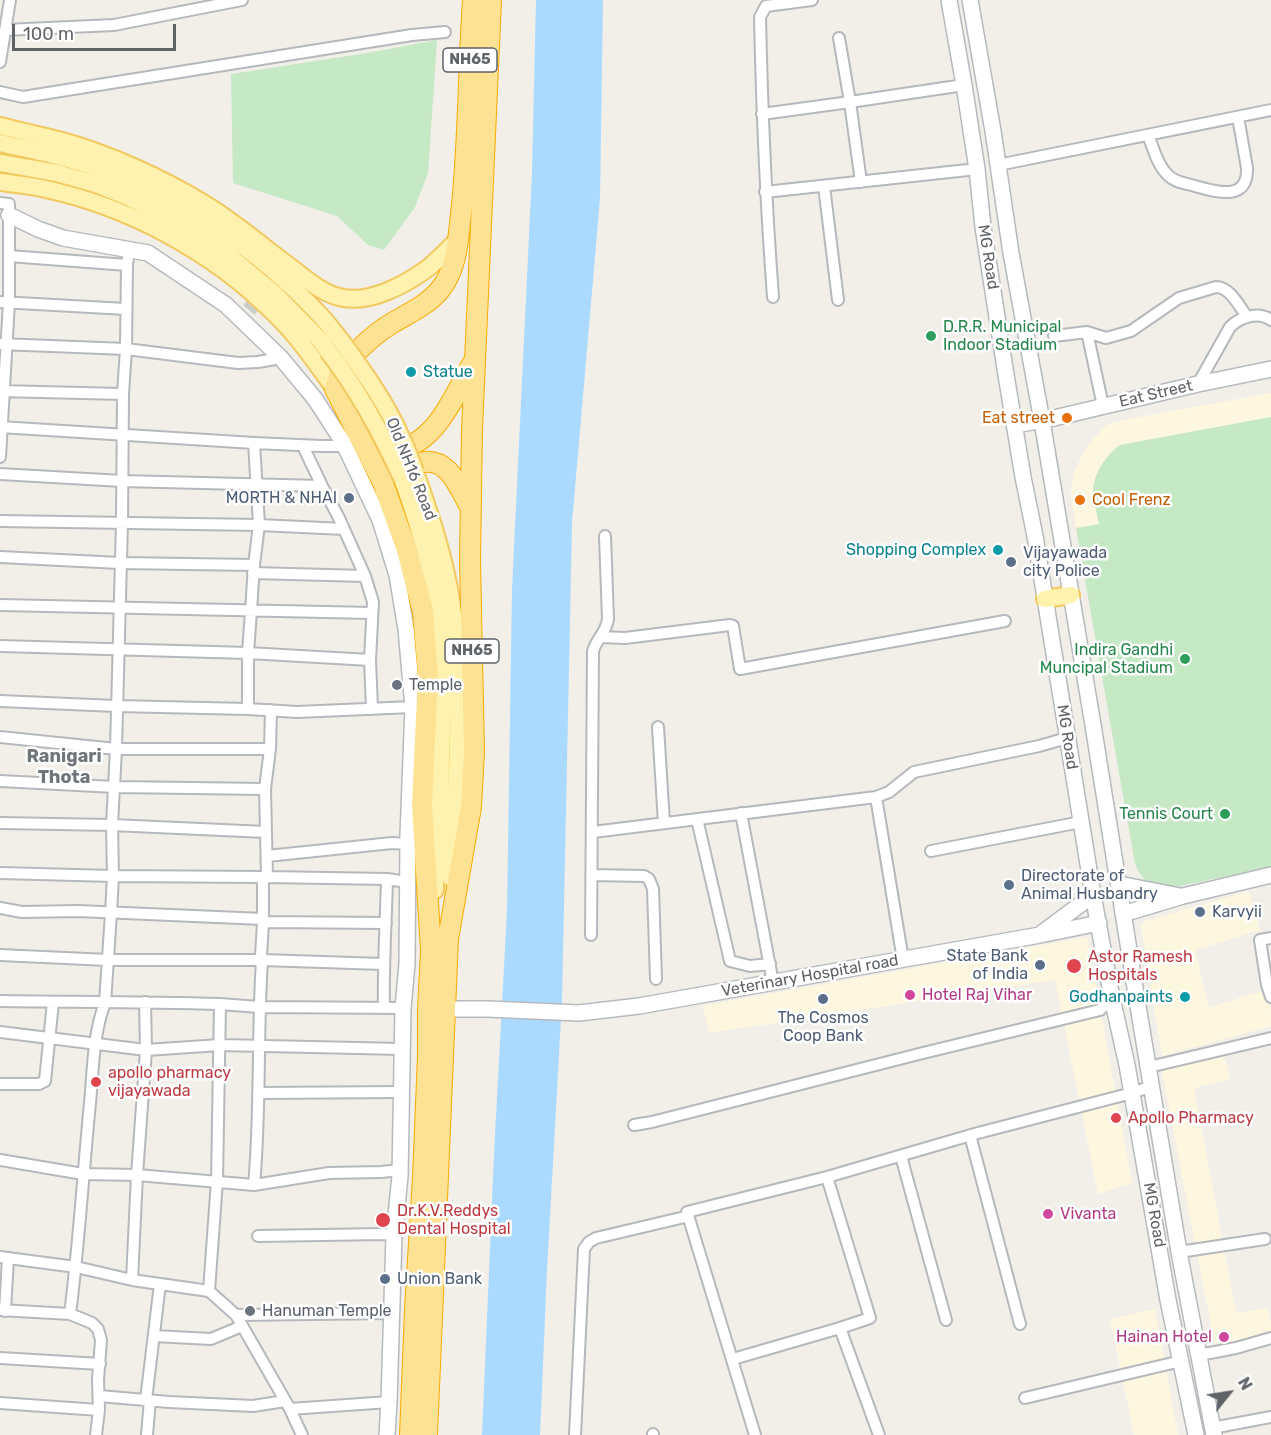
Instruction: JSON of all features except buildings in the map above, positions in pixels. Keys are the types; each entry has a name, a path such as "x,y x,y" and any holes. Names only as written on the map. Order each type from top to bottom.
{"highway":[{"name":"NH65","path":"427,1435 436,1009 422,805 428,675 423,612 407,550 383,483 335,388 339,376 364,344 378,332 426,303 439,292 453,266 466,173 473,0"},
{"name":"NH65","path":"410,1435 428,1056 471,807 474,752 470,506 474,362 491,0"},
{"path":"453,266 478,271"},
{"path":"365,446 379,451 397,450 423,439 436,425 474,362"},
{"path":"383,483 393,474 418,463 429,461 439,463 452,475 470,506"}],"main road":[{"name":"MG Road","path":"949,0 977,169 983,227 1093,895 1132,1093 1166,1288 1196,1435"},
{"name":"MG Road","path":"970,0 985,78 1011,253 1042,421 1179,1252 1213,1431"},
{"path":"0,126 60,140 116,160 161,180 207,205 241,228 314,286 340,298 362,299 384,293 403,284 428,268 458,240"},
{"name":"Old NH16 Road","path":"0,143 106,171 179,205 233,239 282,279 319,314 335,346"},
{"name":"Old NH16 Road","path":"0,163 57,173 96,184 171,218 218,247 276,295 320,340 335,346 365,373 380,396 401,437 432,578 440,627 444,698 431,951"},
{"path":"0,183 40,188 103,205 181,242 243,285 275,314 335,388"},
{"path":"5,209 38,229 63,237 148,253 226,305 245,314 315,399 345,446 380,520 397,574 406,628 413,707 400,1170 394,1235 387,1435"},
{"name":"Eat Street","path":"1015,424 1042,421 1271,369"},
{"name":"Old NH16 Road","path":"409,475 434,525 451,600 456,640 459,710 448,939"},
{"path":"1045,599 1071,595"},
{"path":"1123,914 1183,896 1271,875"},
{"path":"1119,884 1183,896"},
{"path":"1040,935 1093,895"},
{"name":"Veterinary Hospital road","path":"403,1008 579,1013 639,1006 1099,923"}],"street":[{"path":"0,62 10,0"},
{"path":"5,30 114,25 242,0"},
{"path":"773,297 765,192 760,17 766,6 812,0"},
{"path":"0,92 23,97 412,35 445,32"},
{"path":"839,38 861,182"},
{"path":"762,114 964,85"},
{"path":"998,165 1271,110"},
{"path":"1148,135 1161,167 1175,181 1219,193 1229,192 1245,184 1247,176 1238,117"},
{"path":"765,192 977,169"},
{"path":"824,186 837,300"},
{"path":"0,457 4,302 9,256 5,209"},
{"path":"70,1314 95,1044 105,1003 111,913 122,522 123,394 129,249"},
{"path":"9,256 127,265"},
{"path":"1054,336 1087,332 1106,338 1131,331 1179,298 1216,287 1227,290 1247,317"},
{"path":"4,302 126,309"},
{"path":"1198,384 1236,320 1264,315 1271,320"},
{"path":"1087,332 1103,406"},
{"path":"3,344 126,349 238,363 281,358"},
{"path":"2,391 123,394"},
{"path":"1,427 303,446 345,446"},
{"path":"248,709 250,611 259,525 254,443"},
{"path":"303,446 344,529 365,576 373,602 370,660 372,709"},
{"path":"0,474 122,482 322,486"},
{"path":"0,521 259,525 344,529"},
{"path":"591,935 593,651 596,643 604,634 608,619 605,536"},
{"path":"0,557 365,576"},
{"path":"0,605 372,613"},
{"path":"601,637 625,638 730,625 733,626 740,669 1005,621"},
{"path":"0,646 248,653 370,660"},
{"path":"0,701 297,712 413,707"},
{"path":"254,1185 258,1145 259,1006 267,856 265,789 270,749 271,710"},
{"path":"658,727 664,823"},
{"path":"0,737 116,749 270,749"},
{"path":"593,832 876,797 889,792 914,772 1067,738"},
{"path":"0,781 115,787 265,789"},
{"path":"876,797 903,960"},
{"path":"741,813 773,983"},
{"path":"698,819 730,961 750,966 770,964"},
{"path":"931,851 1081,822"},
{"path":"0,823 266,832"},
{"path":"267,856 392,843 408,844"},
{"path":"0,873 387,879 407,882"},
{"path":"592,876 644,876 649,879 653,889 656,980"},
{"path":"384,1008 383,964 387,923 387,879"},
{"path":"0,908 22,912 78,911 263,921 387,923"},
{"path":"1271,938 1260,940 1271,997"},
{"path":"0,955 108,960 262,960 383,964"},
{"path":"634,1125 1100,1010 1112,998"},
{"path":"0,1001 403,1008"},
{"path":"0,1084 39,1084 45,1081 53,1002"},
{"path":"132,1280 146,1050 145,1002"},
{"path":"209,1291 217,1181 220,1004"},
{"path":"0,1032 146,1050 220,1045 402,1049"},
{"path":"1149,1067 1271,1038"},
{"path":"755,1435 687,1212 827,1177 970,1135 1152,1086"},
{"path":"258,1092 401,1092"},
{"path":"970,1135 1020,1324"},
{"path":"901,1156 946,1320"},
{"path":"0,1160 83,1173 254,1185 329,1173 400,1170"},
{"path":"733,1359 870,1318 827,1177"},
{"path":"575,1435 584,1249 596,1238 688,1216"},
{"path":"258,1236 394,1235"},
{"path":"1179,1252 1265,1239"},
{"path":"96,1435 101,1340 98,1329 92,1323 70,1314 2,1311 4,1258 76,1267 132,1280 209,1291 236,1315 288,1405 302,1435"},
{"path":"147,1435 148,1400 160,1284"},
{"path":"236,1315 392,1313"},
{"path":"154,1336 211,1339 242,1326"},
{"path":"840,1328 879,1435"},
{"path":"1199,1355 1271,1338"},
{"path":"0,1358 100,1364"},
{"path":"1025,1398 1181,1360"},
{"path":"99,1396 252,1406 389,1402"},
{"path":"0,1402 99,1410"},
{"path":"1213,1431 1271,1417"}],"shaded area":[{"path":"1271,393 1271,417 1120,445 1113,450 1093,492 1099,524 1076,528 1071,497 1075,469 1088,445 1105,426 1117,421"},
{"path":"1249,891 1260,930 1195,950 1209,1008 1265,990 1271,1012 1271,1026 1162,1056 1141,926 1143,922"},
{"path":"1087,937 1132,1183 1098,1194 1055,980 710,1033 702,1006"},
{"path":"1223,1053 1230,1079 1194,1088 1236,1313 1267,1308 1271,1333 1215,1346 1161,1067"},
{"path":"1155,1309 1178,1435 1134,1435 1110,1319"}],"green space":[{"path":"437,40 428,173 415,207 384,250 368,245 337,216 233,183 231,74"},
{"name":"Indira Gandhi Muncipal Stadium","path":"1271,417 1271,867 1175,887 1155,885 1142,876 1135,864 1076,528 1099,524 1094,484 1102,465 1120,445"}],"water":[{"path":"536,0 603,0 600,199 572,523 562,1001 540,1435 482,1435 507,911 512,589 532,173"}],"tunnel":[{"path":"249,310 286,265"}],"place":[{"name":"D.R.R. Municipal Indoor Stadium","path":"931,336"},
{"name":"Statue","path":"411,372"},
{"name":"Eat street","path":"1067,418"},
{"name":"MORTH & NHAI","path":"349,498"},
{"name":"Cool Frenz","path":"1080,500"},
{"name":"Shopping Complex","path":"998,550"},
{"name":"Vijayawada city Police","path":"1011,562"},
{"name":"Indira Gandhi Muncipal Stadium","path":"1185,659"},
{"name":"Temple","path":"397,685"},
{"name":"Tennis Court","path":"1225,814"},
{"name":"Directorate of Animal Husbandry","path":"1009,885"},
{"name":"Karvyii","path":"1200,912"},
{"name":"State Bank of India","path":"1040,965"},
{"name":"Astor Ramesh Hospitals","path":"1074,966"},
{"name":"Hotel Raj Vihar","path":"910,995"},
{"name":"Godhanpaints","path":"1185,997"},
{"name":"The Cosmos Coop Bank","path":"823,999"},
{"name":"apollo pharmacy vijayawada","path":"96,1082"},
{"name":"Apollo Pharmacy","path":"1116,1118"},
{"name":"Vivanta","path":"1048,1214"},
{"name":"Dr.K.V.Reddys Dental Hospital","path":"383,1220"},
{"name":"Union Bank","path":"385,1279"},
{"name":"Hanuman Temple","path":"250,1311"},
{"name":"Hainan Hotel","path":"1224,1337"}],"district":[{"name":"Ranigari Thota","path":"64,768"}]}
